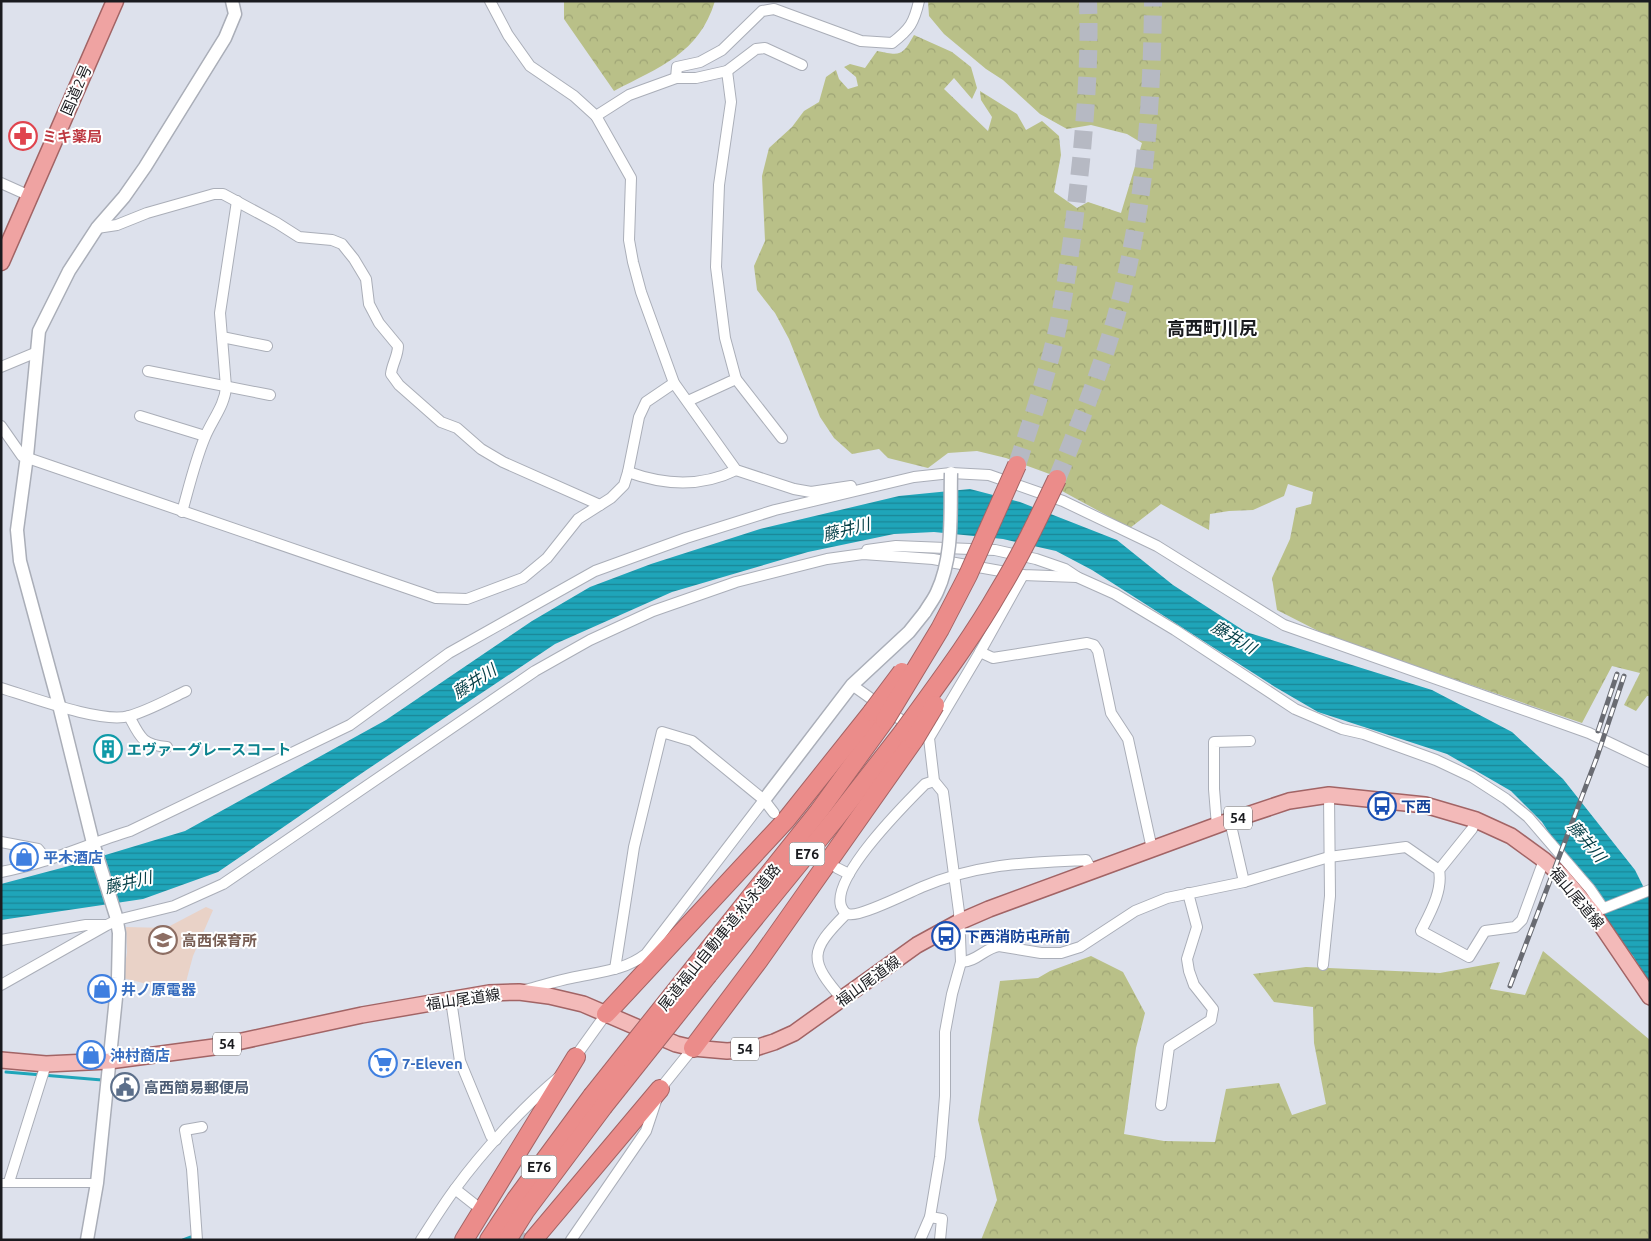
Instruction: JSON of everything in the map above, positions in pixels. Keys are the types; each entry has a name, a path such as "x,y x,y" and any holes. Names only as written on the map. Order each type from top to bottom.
{"highway":[{"name":"国道2号","path":"1,262 115,1"},
{"name":"尾道福山自動車道;松永道路","path":"488,1240 516,1199 702,970 819,811 878,716 940,629 968,575 1017,465"},
{"name":"尾道福山自動車道;松永道路","path":"702,970 836,818 915,737 953,663 999,591 1028,539 1057,479"},
{"path":"606,1014 786,820 878,716"},
{"path":"693,1048 759,960 915,737"},
{"path":"464,1240 576,1057"},
{"path":"533,1240 660,1089"},
{"name":"尾道福山自動車道;松永道路","path":"507,1240 597,1101"}],"main road":[{"name":"福山尾道線","path":"1,1060 46,1064 109,1061 214,1047 362,1015 489,993 519,992 575,1002 676,1044 693,1048 727,1051 752,1049 794,1033 843,1000 917,945 959,922 1224,823 1289,801 1329,795 1424,805 1476,820 1511,836 1544,860 1600,910 1650,997"}],"street":[{"path":"87,1240 97,1183 118,978 119,933 94,846 17,545 17,530 27,456 39,331 69,270 98,228 124,197 145,167 226,38 235,14 232,1"},
{"path":"490,1 508,35 530,66 574,96 596,116 630,178 629,240 633,262 641,292 674,383 736,470 794,489 811,492 914,476 951,473 989,475 1062,501 1157,546 1284,625 1589,734 1650,762"},
{"path":"676,78 677,67 700,62 722,50 762,11 774,10 861,41 892,43 904,34 915,19 919,1"},
{"path":"596,116 628,95 676,78 696,78 727,71 756,49 765,48 802,65"},
{"path":"727,71 731,102 719,185 716,267 725,338 736,379 782,438"},
{"path":"1,183 30,196"},
{"path":"98,228 118,225 147,212 214,194 223,194 299,237 332,240 342,244 366,279 369,304 379,323 398,346 398,353 392,364 391,374 399,384 441,422 457,428 502,462 600,505"},
{"path":"182,512 198,454 225,397 226,387 220,313 237,201"},
{"path":"222,336 267,346"},
{"path":"1,366 37,352"},
{"path":"148,370 270,395"},
{"path":"688,401 736,379"},
{"path":"1,426 22,456 27,456 182,512 436,598 467,599 523,578 547,558 578,519 611,498 624,485 639,417 646,402 674,383"},
{"path":"140,416 205,436"},
{"path":"628,472 644,478 663,481 693,482 721,478 736,470"},
{"path":"519,992 634,963 654,946 852,685 909,632 925,612 937,591 948,551 951,473"},
{"path":"1,872 20,869 94,846 130,831 350,725 449,653 595,571 686,538 775,510 914,476"},
{"path":"863,554 862,551 896,546 996,550 1036,559 1065,569 1115,594 1168,626 1295,709 1342,729 1364,734 1436,760 1472,777 1506,799 1528,817 1590,889 1600,910 1650,890"},
{"path":"1,940 114,920 174,906 223,884 535,671 590,640 653,612 736,582 827,559 863,554 933,559 1023,575 1077,576"},
{"path":"915,737 980,652 1023,575"},
{"path":"980,652 993,658 1087,644 1094,645 1098,651 1110,713 1128,739 1152,849"},
{"path":"852,685 915,737 934,781 943,792 954,874 961,962 952,994 945,1032 944,1096 940,1157 930,1217 920,1240"},
{"path":"1,688 110,718 129,716 186,691"},
{"path":"129,716 140,736 152,746 166,747"},
{"path":"615,969 634,847 662,732 692,741 764,800 774,814"},
{"path":"1244,882 1214,789 1214,742 1250,741"},
{"path":"934,781 925,784 882,828 848,874 839,899 842,910 846,914 852,915 866,911 954,874 1006,864 1086,860 1092,871"},
{"path":"1323,965 1330,896 1329,795"},
{"path":"1439,870 1472,829 1476,820"},
{"path":"1,842 38,850 47,860"},
{"path":"961,962 968,962 994,947 1000,946 1041,953 1061,953 1080,947 1135,911 1167,898 1244,882 1329,857 1406,847 1439,870 1441,880 1434,905 1421,931 1469,957 1485,931 1515,927 1522,920 1544,860"},
{"path":"838,868 848,874"},
{"path":"1161,1105 1169,1047 1211,1020 1213,1009 1194,985 1189,971 1187,958 1197,927 1188,893"},
{"path":"843,1000 819,969 816,958 820,944 826,934 846,914"},
{"path":"1,985 114,920"},
{"path":"450,1000 460,1061 491,1136 496,1140"},
{"path":"421,1240 455,1188 496,1140 544,1089 559,1077 576,1057 606,1014"},
{"path":"571,1240 646,1131 660,1089 693,1048"},
{"path":"46,1064 5,1182 97,1183"},
{"path":"197,1240 192,1169 185,1130 202,1127"},
{"path":"455,1188 474,1204"},
{"path":"930,1217 942,1219 940,1240"}],"shaded area":[{"name":"高西保育所","path":"206,907 213,910 193,956 183,993 123,978 127,952 126,927 166,928"}],"green space":[{"path":"564,1 715,1 708,19 699,34 688,46 662,66 614,91 564,19"},
{"path":"928,1 1650,1 1650,696 1647,696 1636,711 1624,705 1640,673 1612,666 1582,723 1328,636 1277,610 1272,578 1290,539 1296,508 1311,504 1313,492 1288,484 1284,496 1253,510 1210,514 1209,530 1161,504 1130,528 1062,491 1066,480 1006,458 977,451 948,453 928,468 888,458 879,449 852,454 834,438 820,417 789,339 775,313 757,290 754,266 765,241 762,176 769,148 792,127 804,111 819,102 826,77 836,70 839,79 848,89 858,86 856,77 844,67 850,64 865,68 877,51 891,54 900,53 907,47 914,35 952,52 971,67 977,88 972,99 954,78 944,89 988,131 992,117 981,100 980,91 1017,114 1026,130 1042,121 1059,136 1061,155 1054,192 1077,208 1088,202 1121,213 1142,143 1127,134 1091,125 1067,129 1040,114 1003,80 986,69 944,34 929,16"},
{"path":"1543,951 1650,1040 1650,1240 981,1240 997,1200 978,1120 1000,981 1038,978 1050,971 1091,956 1123,972 1145,1013 1136,1048 1124,1134 1164,1141 1215,1142 1226,1089 1279,1083 1292,1115 1326,1104 1314,1043 1313,1007 1274,1002 1253,974 1306,967 1440,973 1500,962 1490,989 1525,995"}],"water":[{"name":"藤井川","path":"970,489 1020,502 1117,540 1173,585 1246,632 1432,690 1512,732 1563,779 1635,870 1650,900 1650,984 1542,822 1511,791 1447,754 1318,712 1275,687 1092,570 1056,551 1003,539 934,532 894,534 808,552 672,592 555,644 218,872 143,899 1,920 1,884 69,866 185,831 386,720 532,621 590,587 651,564 760,529 899,496"}],"waterway":[{"path":"6,1072 102,1080"},
{"path":"183,1240 191,1237"}],"tunnel":[{"path":"1017,465 1049,361 1058,326 1065,285 1081,161 1088,61 1088,1"},
{"path":"1057,479 1085,409 1110,337 1130,255 1144,171 1148,128 1153,1"},
{"path":"781,820 833,864"},
{"path":"480,1208 526,1240"}],"railway":[{"path":"1598,731 1617,674"},
{"path":"1510,986 1597,757 1624,676"}],"place":[{"name":"ミキ薬局","path":"23,136"},
{"name":"エヴァーグレースコート","path":"108,749"},
{"name":"下西","path":"1382,806"},
{"name":"平木酒店","path":"24,857"},
{"name":"下西消防屯所前","path":"946,936"},
{"name":"高西保育所","path":"163,940"},
{"name":"井ノ原電器","path":"102,989"},
{"name":"沖村商店","path":"91,1055"},
{"name":"7-Eleven","path":"383,1063"},
{"name":"高西簡易郵便局","path":"125,1087"}],"district":[{"name":"高西町川尻","path":"1212,328"}]}
